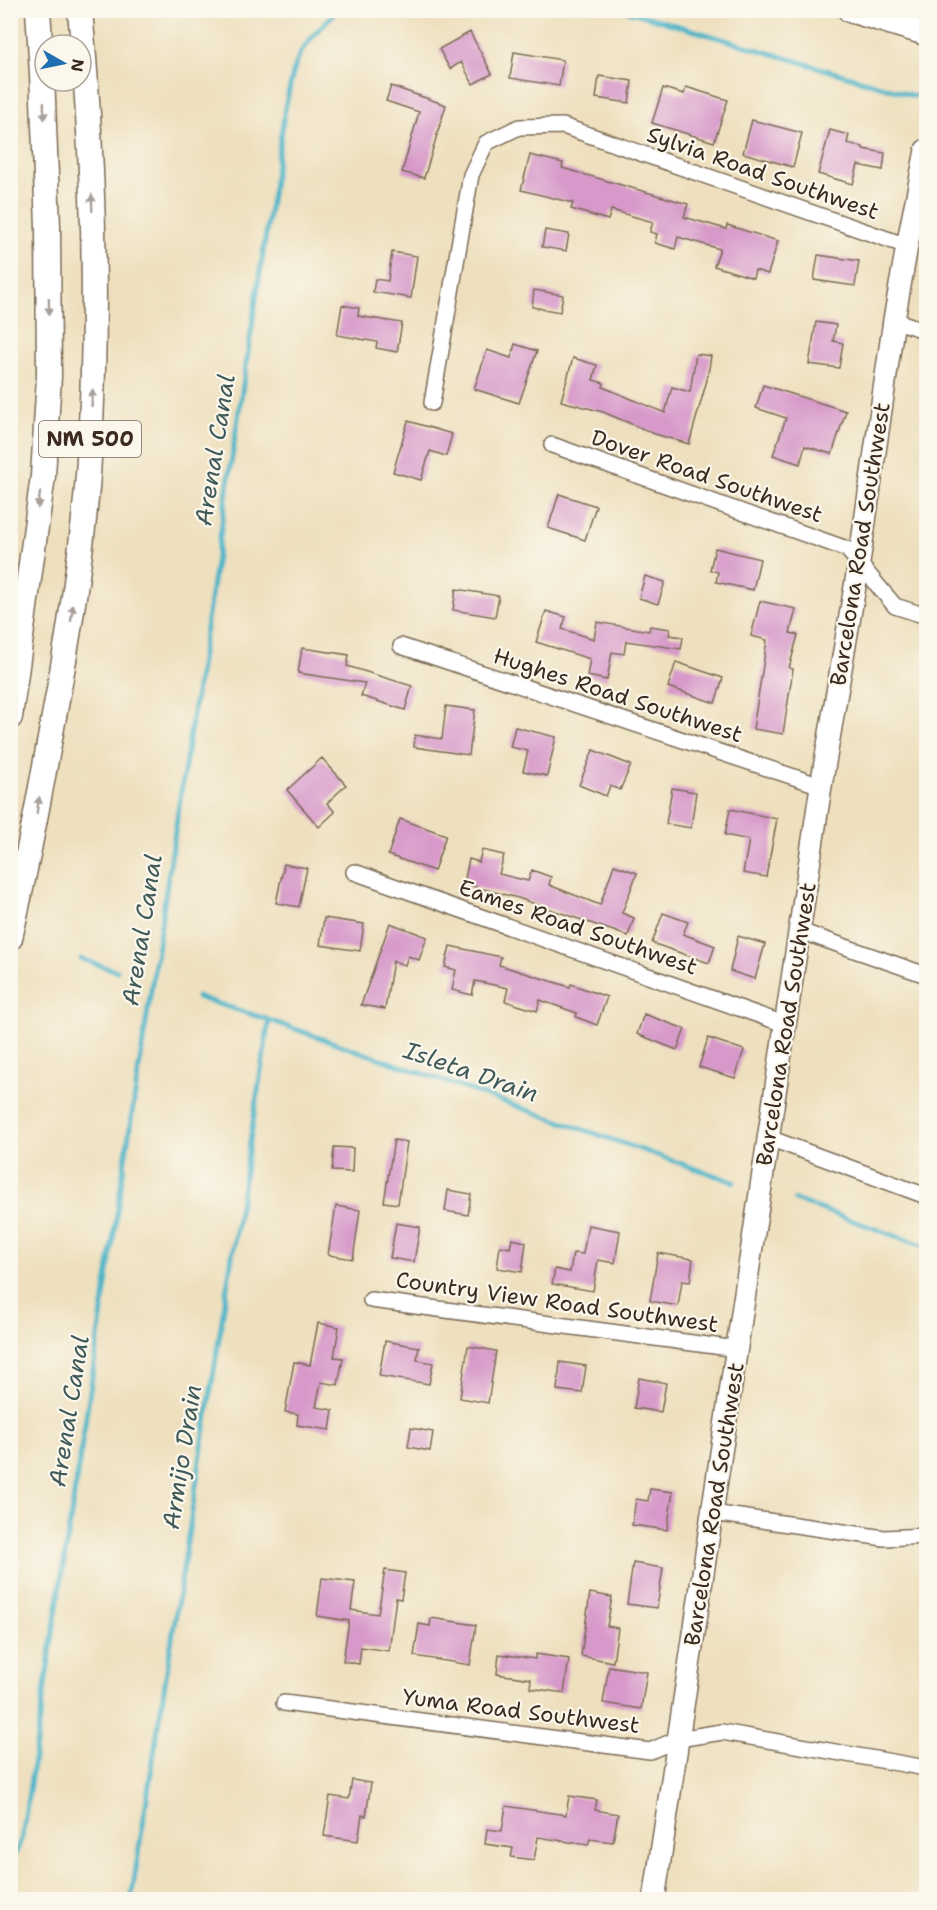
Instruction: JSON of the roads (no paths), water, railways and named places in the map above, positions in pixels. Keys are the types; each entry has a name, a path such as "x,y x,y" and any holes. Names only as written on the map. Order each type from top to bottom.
{"main road":[{"name":"NM 500","path":"10,717 43,476 50,376 48,227 38,10"},
{"name":"NM 500","path":"10,938 19,861 69,634 88,477 93,375 93,227 87,88 80,10"},
{"path":"849,10 927,33"}],"street":[{"name":"Sylvia Road Southwest","path":"432,403 471,175 486,143 519,127 563,126 907,246"},
{"name":"Barcelona Road Southwest","path":"654,1899 787,1025 821,786 859,563 894,320 927,150"},
{"path":"894,320 927,331"},
{"name":"Dover Road Southwest","path":"552,445 847,549 895,606 927,616"},
{"name":"Hughes Road Southwest","path":"401,646 821,786"},
{"name":"Eames Road Southwest","path":"354,872 787,1025"},
{"path":"800,931 927,975"},
{"path":"769,1138 927,1196"},
{"name":"Country View Road Southwest","path":"371,1300 737,1349"},
{"path":"713,1513 884,1538 927,1536"},
{"name":"Yuma Road Southwest","path":"284,1703 650,1750 678,1739 722,1732 927,1768"}],"waterway":[{"name":"Arenal Canal","path":"10,1868 22,1837 285,109 300,54 337,10"},
{"name":"Arenal Canal","path":"625,10 914,96"},
{"name":"Isleta Drain","path":"81,959 117,971"},
{"name":"Isleta Drain","path":"197,997 734,1182"},
{"name":"Armijo Drain","path":"131,1900 269,1020"},
{"name":"Isleta Drain","path":"795,1200 926,1247"}]}
